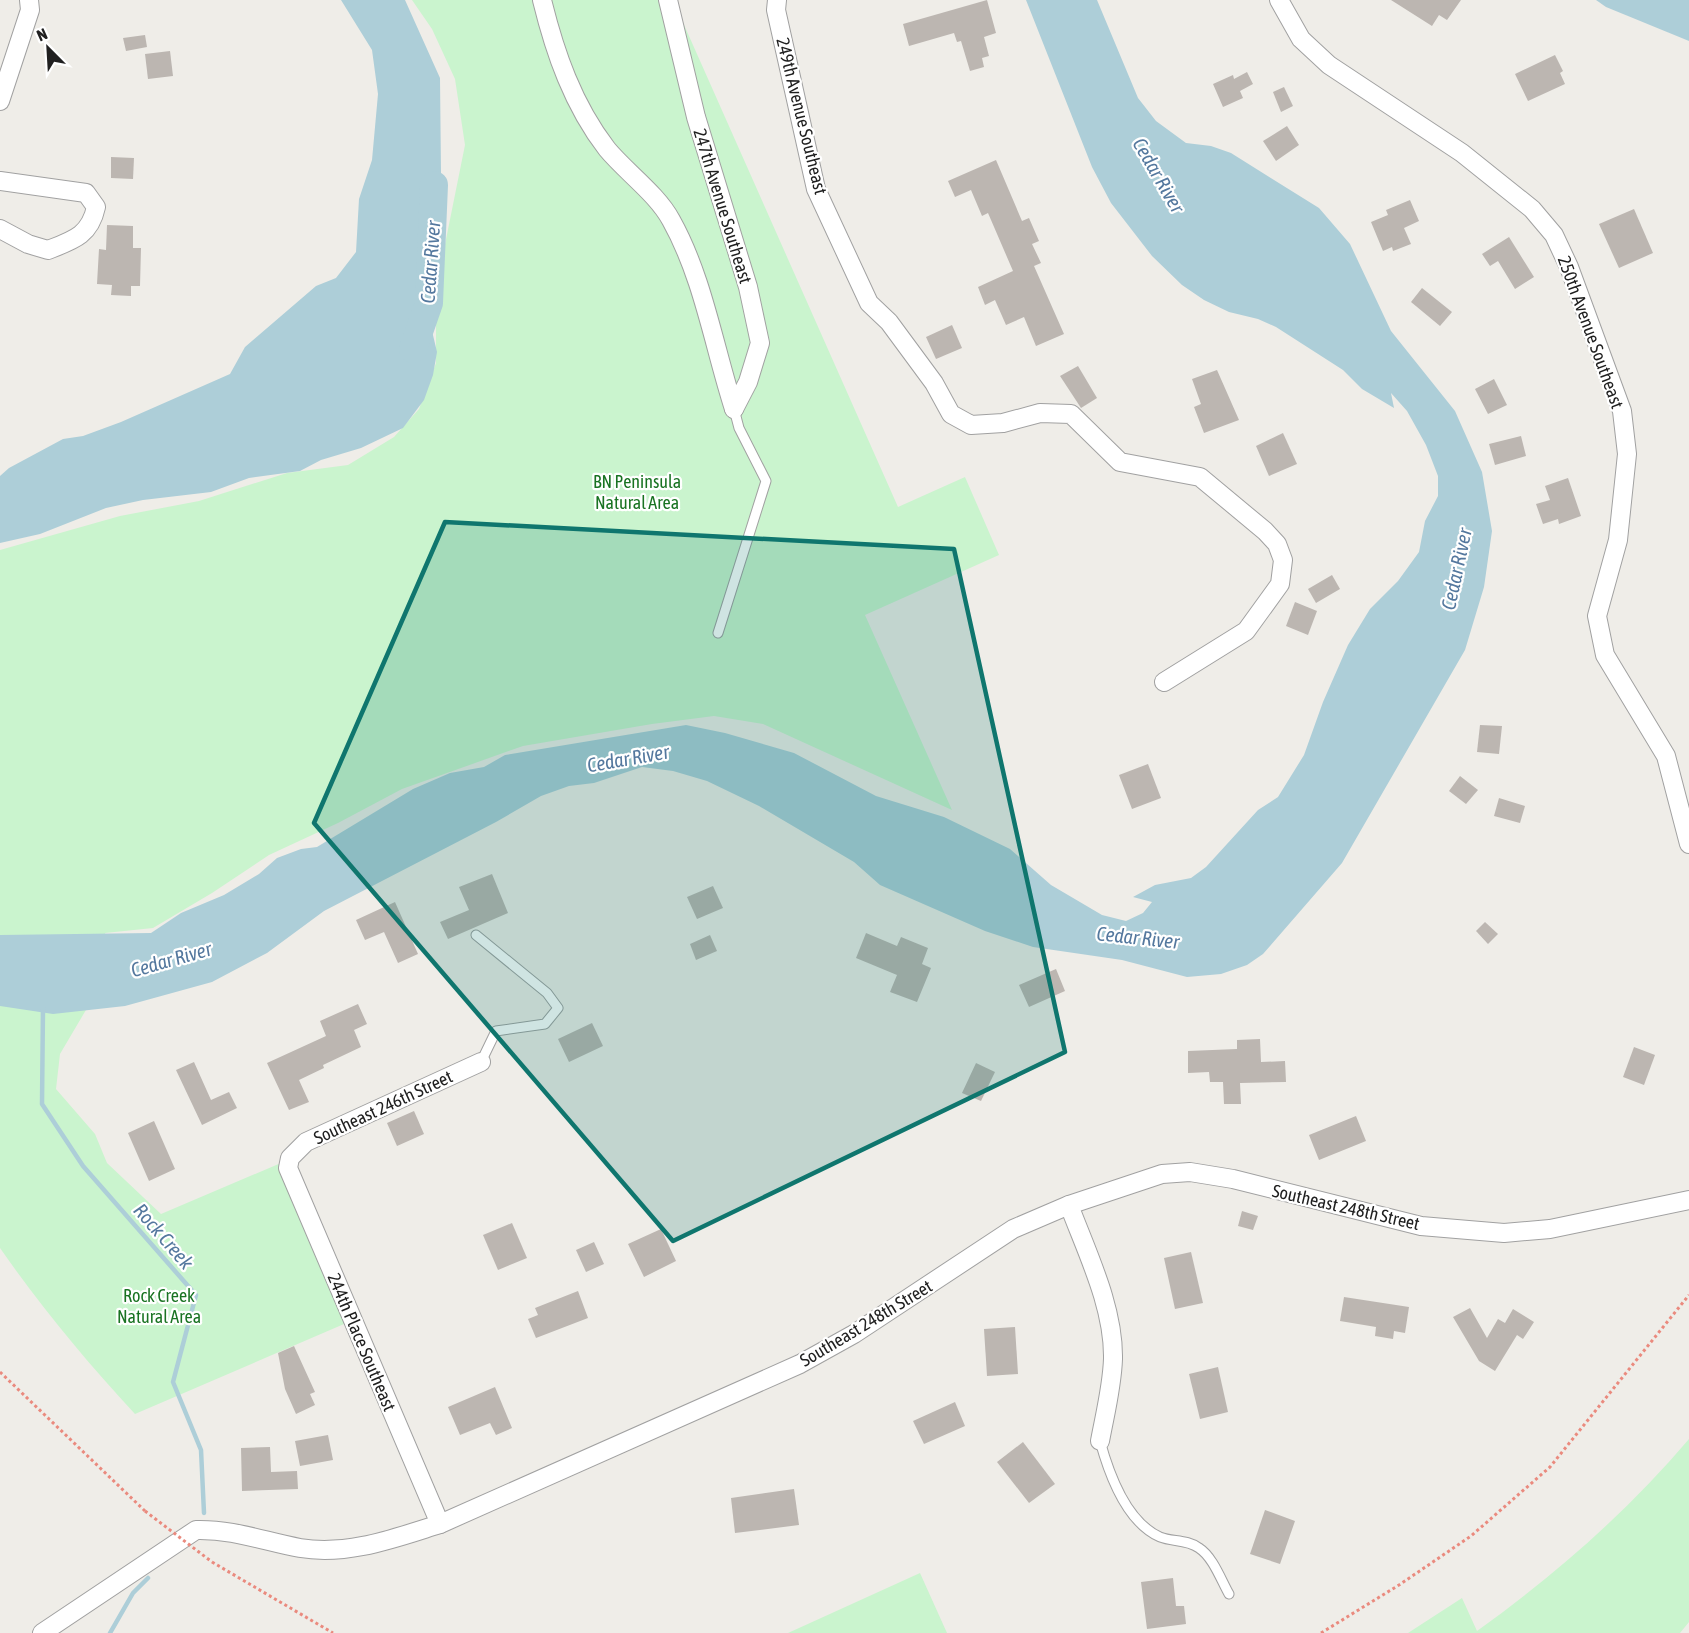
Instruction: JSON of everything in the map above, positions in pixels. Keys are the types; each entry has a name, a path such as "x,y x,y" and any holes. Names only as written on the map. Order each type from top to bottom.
{"street":[{"path":"0,101 30,10 29,0"},
{"path":"542,0 551,38 577,102 607,148 670,217 692,265 734,409"},
{"name":"247th Avenue Southeast","path":"668,0 696,117 748,286 760,343 748,382 734,409"},
{"name":"250th Avenue Southeast","path":"1279,0 1301,39 1329,65 1462,153 1532,209 1554,235 1577,289 1622,411 1627,454 1618,540 1598,616 1605,655 1665,756 1689,844"},
{"name":"249th Avenue Southeast","path":"775,3 816,189 869,303 889,322 934,383 951,414 971,425 1003,423 1040,413 1071,414 1120,462 1200,477 1258,524 1277,544 1283,560 1280,584 1246,631 1164,682"},
{"path":"0,181 86,193 96,207 93,222 85,233 48,250 28,244 0,229"},
{"name":"Southeast 246th Street","path":"290,1158 306,1142 480,1062"},
{"name":"244th Place Southeast","path":"290,1158 291,1177 440,1524"},
{"name":"Southeast 248th Street","path":"42,1633 195,1530 222,1529 302,1548 345,1549 387,1541 440,1524 800,1364 854,1334 1013,1229 1069,1205 1151,1177 1190,1172 1233,1179 1421,1226 1504,1233 1555,1228 1689,1200"},
{"path":"1069,1205 1103,1299 1112,1344 1111,1378 1100,1441"}],"lane":[{"path":"718,633 766,481 739,428 734,409"},
{"path":"476,935 547,993 558,1008 545,1024 496,1031 480,1062"},
{"path":"1100,1441 1106,1466 1120,1494 1148,1531 1162,1538 1180,1540 1200,1548 1212,1563 1229,1594"}],"path":[{"path":"1321,1633 1399,1585 1471,1536 1550,1467 1689,1295"},
{"path":"0,1372 145,1512 213,1562 333,1633"}],"highlighted area":[{"path":"445,522 954,549 1065,1052 673,1241 314,823"}],"green space":[{"name":"BN Peninsula Natural Area","path":"412,0 673,0 898,507 965,477 999,555 865,615 952,810 763,724 714,716 652,724 523,746 402,789 338,823 269,855 212,893 153,928 105,933 116,959 60,1054 56,1089 95,1134 107,1163 161,1214 288,1160 358,1318 135,1414 64,1333 0,1248 0,550 120,516 199,501 287,473 348,465 394,437 419,409 436,363 436,289 465,145 455,79 432,29"},
{"path":"1689,1439 1689,1622 1680,1633 1408,1633 1462,1598 1477,1631 1534,1588 1589,1541 1641,1492"},
{"path":"920,1573 947,1633 788,1633"}],"water":[{"path":"341,0 405,0 440,78 441,174 434,223 424,245 416,283 437,352 433,375 424,400 403,428 361,448 321,460 300,471 249,478 211,492 143,500 106,508 40,534 0,543 0,476 9,468 63,439 83,436 121,422 230,374 245,347 316,286 336,278 356,252 359,199 372,160 378,94 372,50"},
{"path":"1026,0 1097,0 1138,98 1156,121 1186,143 1211,146 1231,153 1319,208 1350,244 1391,331 1455,411 1482,472 1492,531 1484,587 1465,650 1342,863 1263,954 1247,965 1221,974 1187,977 1122,960 1033,947 985,931 880,885 854,862 759,806 707,781 673,771 642,767 594,783 569,786 541,796 496,822 324,911 267,953 212,982 125,1006 53,1014 0,1006 0,935 151,933 181,913 224,895 259,874 277,858 301,849 317,847 413,789 450,773 484,767 505,755 686,725 725,733 794,753 876,796 944,817 1010,849 1051,885 1102,915 1126,921 1143,913 1152,902 1133,897 1155,885 1191,878 1206,867 1258,810 1278,797 1304,755 1323,702 1348,645 1370,609 1398,581 1419,552 1425,521 1438,496 1438,476 1426,445 1407,411 1391,393 1394,408 1362,389 1343,370 1276,327 1258,319 1229,312 1204,300 1182,285 1152,256 1111,203 1092,167"},
{"path":"1596,0 1689,0 1689,41 1606,7"}],"building":[{"path":"987,0 996,33 984,37 989,56 982,58 984,67 970,71 961,41 957,42 954,33 909,46 903,24"},
{"path":"1391,0 1461,0 1447,20 1439,15 1432,26"},
{"path":"145,35 147,47 126,51 123,38"},
{"path":"170,51 173,76 148,79 145,54"},
{"path":"1555,55 1563,71 1560,73 1565,84 1528,101 1515,74"},
{"path":"1247,72 1253,84 1240,91 1243,98 1223,107 1213,84 1233,75 1234,79"},
{"path":"1284,87 1293,106 1281,112 1273,92"},
{"path":"1287,126 1299,145 1276,161 1263,141"},
{"path":"111,157 134,158 133,179 111,178"},
{"path":"996,160 1022,221 1029,218 1039,241 1032,244 1041,263 1034,266 1064,334 1036,346 1024,317 1006,325 995,300 985,305 978,287 1013,271 988,213 982,216 971,190 955,197 948,181"},
{"path":"1410,200 1419,221 1404,228 1411,244 1393,251 1392,247 1383,251 1371,222 1388,215 1386,210"},
{"path":"1634,209 1653,253 1619,268 1599,224"},
{"path":"107,225 133,226 133,248 141,248 140,286 131,286 131,296 111,295 112,285 97,284 99,249 106,250"},
{"path":"1509,237 1534,277 1515,289 1498,261 1490,266 1482,254"},
{"path":"1422,288 1452,312 1440,326 1411,302"},
{"path":"952,325 962,348 936,359 926,337"},
{"path":"1078,366 1097,398 1081,408 1060,376"},
{"path":"1217,370 1239,420 1204,433 1194,407 1201,404 1192,379"},
{"path":"1494,379 1507,405 1488,414 1475,389"},
{"path":"1283,433 1297,464 1269,476 1256,446"},
{"path":"1521,436 1526,456 1495,465 1489,444"},
{"path":"1568,478 1581,516 1559,524 1558,519 1543,524 1536,504 1550,500 1545,486"},
{"path":"1332,575 1340,589 1316,603 1308,589"},
{"path":"1295,602 1317,611 1308,635 1286,626"},
{"path":"1480,725 1502,726 1499,754 1477,752"},
{"path":"1148,764 1161,798 1132,809 1119,775"},
{"path":"1460,776 1478,790 1466,804 1449,791"},
{"path":"1499,798 1525,806 1520,823 1494,816"},
{"path":"492,874 508,913 448,939 440,922 469,910 459,887"},
{"path":"713,886 723,908 697,919 687,897"},
{"path":"395,902 418,954 398,963 384,932 365,940 356,920"},
{"path":"1485,922 1498,934 1488,944 1476,931"},
{"path":"866,933 897,946 901,937 928,948 922,964 931,968 917,1002 890,992 897,975 856,958"},
{"path":"710,935 717,951 696,960 690,944"},
{"path":"1056,969 1065,991 1029,1007 1019,985"},
{"path":"358,1004 367,1024 354,1030 361,1047 323,1065 324,1068 299,1080 309,1102 289,1110 267,1063 326,1036 320,1021"},
{"path":"592,1023 603,1046 569,1062 558,1039"},
{"path":"1260,1039 1261,1062 1285,1061 1286,1082 1240,1083 1241,1104 1224,1104 1223,1082 1210,1082 1209,1072 1188,1073 1188,1051 1237,1049 1237,1040"},
{"path":"1634,1047 1655,1055 1644,1085 1623,1077"},
{"path":"194,1062 211,1100 229,1092 237,1108 202,1125 176,1070"},
{"path":"976,1063 995,1072 981,1101 962,1093"},
{"path":"414,1111 424,1134 397,1146 387,1123"},
{"path":"1356,1116 1366,1141 1319,1160 1309,1135"},
{"path":"154,1121 175,1169 149,1181 128,1133"},
{"path":"1242,1211 1258,1216 1253,1230 1238,1226"},
{"path":"512,1223 527,1258 498,1270 483,1235"},
{"path":"661,1229 676,1261 644,1277 628,1244"},
{"path":"594,1242 604,1264 586,1272 576,1250"},
{"path":"1191,1252 1203,1303 1175,1309 1164,1258"},
{"path":"578,1291 588,1318 536,1338 528,1319 538,1315 535,1308"},
{"path":"1344,1297 1409,1307 1405,1333 1394,1331 1393,1339 1375,1336 1376,1327 1340,1321"},
{"path":"1470,1308 1487,1338 1498,1319 1505,1323 1513,1309 1534,1322 1523,1339 1517,1335 1495,1371 1479,1361 1453,1317"},
{"path":"1015,1327 1018,1374 987,1376 984,1329"},
{"path":"294,1346 315,1392 310,1394 315,1405 296,1414 285,1389 278,1353"},
{"path":"1218,1367 1228,1412 1200,1419 1189,1374"},
{"path":"495,1387 512,1428 496,1435 490,1423 460,1435 448,1407"},
{"path":"955,1402 965,1426 924,1444 913,1421"},
{"path":"328,1435 333,1460 300,1466 295,1441"},
{"path":"1023,1442 1055,1484 1029,1503 997,1462"},
{"path":"270,1447 271,1472 297,1471 298,1489 242,1491 241,1448"},
{"path":"794,1489 799,1525 735,1533 731,1498"},
{"path":"1265,1510 1295,1521 1280,1564 1250,1554"},
{"path":"1173,1578 1176,1606 1184,1606 1186,1624 1147,1629 1141,1582"}],"waterway":[{"name":"Cedar River","path":"413,349 429,303 434,185"},
{"name":"Rock Creek","path":"43,1007 42,1104 83,1166 196,1295 173,1382 201,1450 204,1513"},
{"name":"Rock Creek","path":"110,1633 133,1593 148,1578"}],"park label":[{"name":"Rock Creek Natural Area","path":"159,1305"}]}
